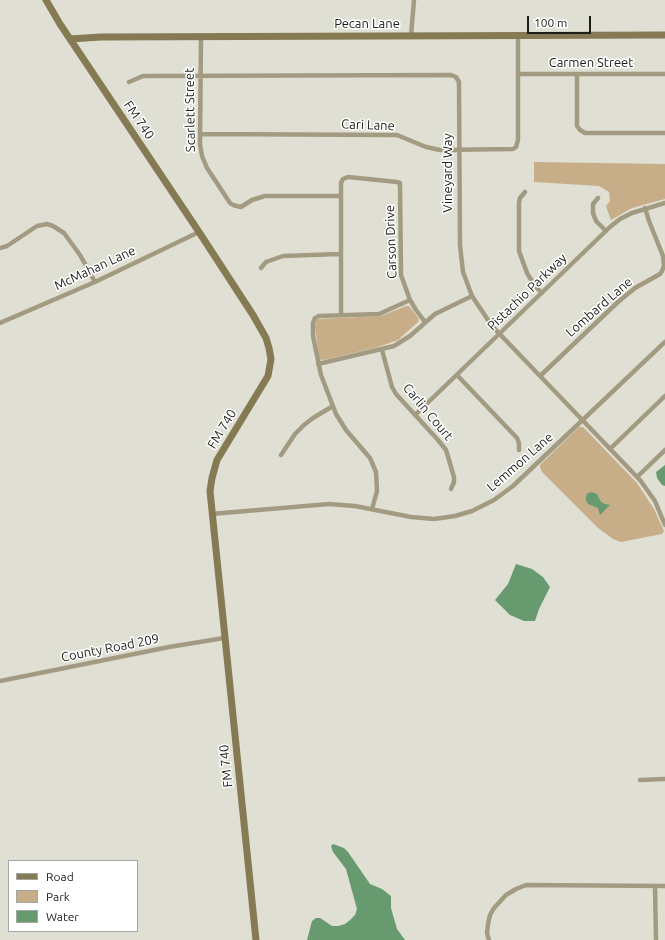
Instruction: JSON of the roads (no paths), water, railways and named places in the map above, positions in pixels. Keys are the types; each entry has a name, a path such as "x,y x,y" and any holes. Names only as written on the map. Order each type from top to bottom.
{"main road":[{"name":"FM 740","path":"46,0 199,232 262,331 266,338 271,359 271,366 264,385 217,460 210,491 211,514 256,940"},
{"name":"Pecan Lane","path":"70,38 665,35"}],"street":[{"path":"411,36 414,0"},
{"name":"Cari Lane","path":"200,134 390,135 404,138 433,149 510,150 516,147 518,140 518,36"},
{"name":"Scarlett Street","path":"201,37 201,151 204,162 234,206 241,207 252,200 265,196 341,196"},
{"name":"Carmen Street","path":"518,74 665,74"},
{"path":"577,74 577,126 580,130 586,133 665,133"},
{"name":"Vineyard Way","path":"129,82 143,76 451,75 456,77 459,82 460,245 463,272 472,296 485,317 500,334 637,477 655,500 665,524"},
{"name":"Carson Drive","path":"341,196 341,184 345,178 397,182 401,185 401,268 403,282 410,300 425,322"},
{"path":"525,192 520,198 519,203 519,251 527,273 535,286 542,293"},
{"path":"341,196 341,315"},
{"path":"598,198 593,204 593,213 596,221 606,231"},
{"name":"Pistachio Parkway","path":"415,415 606,231 626,216 645,208 665,203"},
{"name":"Lombard Lane","path":"540,376 618,302 662,271 664,266 663,256 645,208"},
{"path":"0,248 7,246 37,226 47,224 53,226 64,233 80,255 95,282"},
{"name":"McMahan Lane","path":"0,323 95,282 199,232"},
{"path":"260,268 266,262 283,256 340,254"},
{"path":"318,364 382,350 399,344 440,311 472,296"},
{"path":"372,509 377,485 376,472 373,464 364,451 346,430 326,389 318,364 313,336 314,320 319,316 379,314 410,300"},
{"name":"Lemmon Lane","path":"211,514 342,504 411,517 434,518 455,516 477,509 494,500 513,486 665,342"},
{"name":"Carlin Court","path":"382,350 392,387 400,400 446,450 454,477 454,482 451,489"},
{"path":"457,375 517,438 519,450"},
{"path":"610,449 665,396"},
{"path":"281,455 295,434 304,425 333,406"},
{"path":"637,477 665,450"},
{"name":"County Road 209","path":"0,681 169,647 224,638"},
{"path":"640,780 665,779"},
{"path":"489,940 487,933 490,915 494,908 506,895 516,889 526,886 665,886"},
{"path":"655,886 656,940"}],"water":[{"path":"665,465 665,486 662,485 657,478 656,472"},
{"path":"592,492 597,494 601,502 610,505 600,515 598,508 588,504 586,500 588,493"},
{"path":"516,564 532,569 543,577 550,587 535,621 524,621 510,615 495,600 508,584"},
{"path":"333,844 344,848 348,852 370,884 382,889 391,896 391,908 397,929 405,940 307,940 312,921 316,918 320,918 332,926 338,926 345,924 350,920 355,915 357,909 346,869 333,852 331,846"}]}
